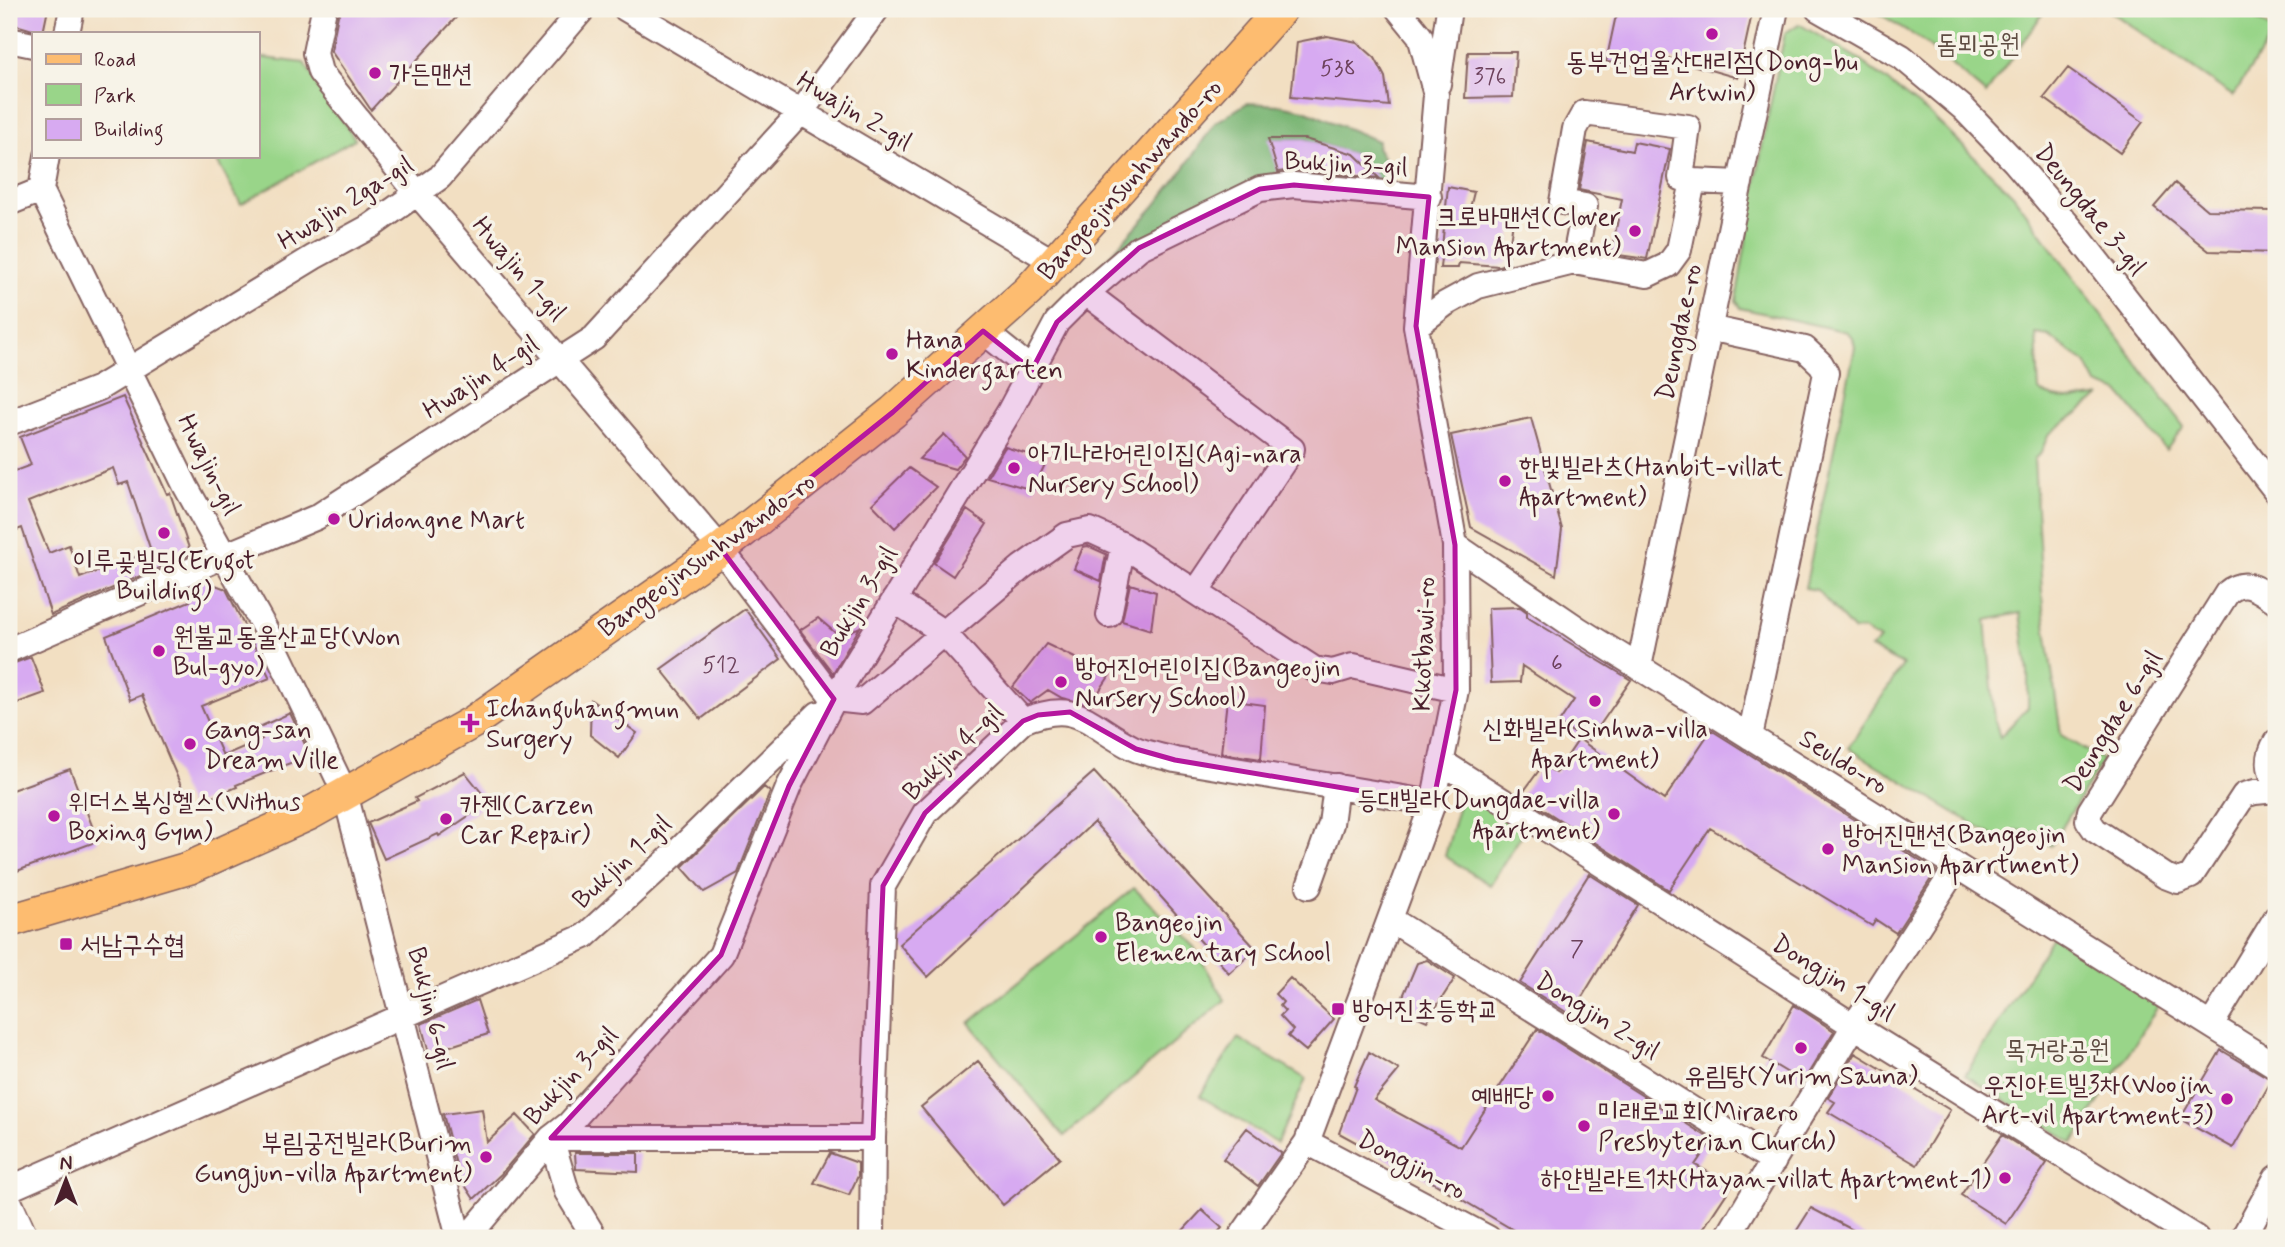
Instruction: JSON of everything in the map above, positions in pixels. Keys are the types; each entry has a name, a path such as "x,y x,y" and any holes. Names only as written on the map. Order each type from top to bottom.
{"main road":[{"name":"Bangeojinsunhwando-ro","path":"9,921 189,868 309,814 473,722 722,549 893,412 1028,291 1281,9"}],"street":[{"path":"67,32 72,9"},
{"name":"Hwajin 1-gil","path":"324,9 315,53 320,72 417,193 722,549 834,699"},
{"name":"Hwajin 2ga-gil","path":"9,423 99,388 314,257 371,226 440,177 583,9"},
{"name":"Hwajin 2-gil","path":"626,9 1054,262"},
{"name":"Hwajin 4-gil","path":"9,650 317,517 594,338 801,112 877,9"},
{"name":"Kkotbawi-ro","path":"1398,9 1420,36 1436,95"},
{"name":"Kkotbawi-ro","path":"1240,1238 1307,1142 1433,803 1456,690 1455,545 1416,326 1436,95 1449,9"},
{"name":"Deungdae-ro","path":"1639,667 1776,9"},
{"name":"Deungdae 3-gil","path":"1818,9 1902,57 1963,108 2015,162 2080,239 2276,491"},
{"path":"9,40 32,45"},
{"path":"1574,262 1585,205 1562,202 1575,128 1584,114 1688,127 1681,178 1740,183"},
{"path":"9,203 41,191 47,158"},
{"path":"1416,326 1445,304 1478,286 1574,262 1647,275 1668,265 1679,250 1693,181"},
{"name":"Bukjin 3-gil","path":"467,1238 551,1138 569,1124 721,955 789,786 834,699 1009,412 1057,322 1086,293 1139,248 1260,189 1294,186 1429,197"},
{"name":"Hwajin-gil","path":"41,191 186,487 274,645 345,793"},
{"path":"1086,293 1292,449 1196,592"},
{"path":"1709,328 1805,349 1821,364 1826,373 1750,737"},
{"path":"983,331 1032,370"},
{"path":"834,699 862,702 1022,567 1067,535 1090,530 1123,545 1314,669 1333,672 1353,666 1456,690"},
{"path":"1109,615 1123,545"},
{"name":"Seuldo-ro","path":"1455,545 1568,622 2276,1066"},
{"name":"Deungdae 6-gil","path":"2276,601 2244,584 2227,593 2090,811 2088,820 2095,830 2165,876 2178,880 2191,876 2244,795 2276,790"},
{"path":"894,600 944,632 1023,721"},
{"name":"Bukjin 1-gil","path":"9,1189 585,936 680,849 834,699"},
{"name":"Bukjin 4-gil","path":"872,1238 883,886 925,813 1023,721 1038,715 1070,712 1087,718 1102,731 1136,749 1175,760 1433,803"},
{"path":"2276,742 2271,750 2269,767 2276,783"},
{"name":"Dongjin 1-gil","path":"1442,762 1854,1026 2196,1238"},
{"path":"1309,886 1331,824 1336,786"},
{"name":"Bukjin 6-gil","path":"345,793 459,1238"},
{"path":"1727,1238 1854,1026 1957,866"},
{"path":"2211,1024 2276,918"},
{"name":"Dongjin 2-gil","path":"1390,919 1774,1161"},
{"path":"595,1238 567,1192 551,1138 873,1139"},
{"name":"Dongjin-ro","path":"1307,1142 1488,1238"},
{"path":"2243,1238 2276,1178"},
{"path":"9,1201 26,1238"}],"highlighted area":[{"path":"1294,185 1429,197 1416,326 1455,545 1456,690 1433,803 1175,760 1136,749 1070,712 1038,715 1023,721 925,813 883,886 873,1138 551,1138 721,955 789,786 834,699 721,549 893,412 983,331 1032,370 1057,322 1139,248 1260,189"}],"green space":[{"name":"돔뫼공원","path":"1872,9 2046,9 1986,94 1920,39"},
{"path":"2242,9 2274,31 2233,96 2110,11"},
{"path":"1799,24 1857,58 1932,116 2013,195 2184,427 2166,450 2119,392 2097,384 2086,363 2049,336 2036,334 2039,391 2069,399 2101,396 2048,435 2041,453 2034,459 2043,609 2061,735 2103,760 2051,846 2034,833 2015,830 2008,845 1848,748 1903,665 1870,648 1880,640 1863,630 1854,631 1817,590 1805,588 1855,347 1853,338 1847,332 1740,308 1736,301 1764,135 1785,33","holes":["2020,613 2028,673 2028,707 2000,737 1995,721 1986,620"]},
{"path":"259,57 304,63 355,139 241,204 215,158 259,158"},
{"path":"1247,103 1304,110 1378,141 1377,147 1394,174 1382,182 1367,183 1374,173 1353,154 1305,139 1269,139 1278,172 1094,273 1154,207 1215,123"},
{"path":"1464,786 1528,825 1490,885 1445,856"},
{"path":"1134,888 1194,947 1225,1000 1064,1136 969,1023"},
{"name":"목거랑공원","path":"2053,937 2160,1003 2073,1143 1965,1075"},
{"path":"1238,1038 1306,1079 1277,1143 1200,1096"}],"building":[{"path":"9,9 48,9 43,32 9,23"},
{"name":"가든맨션","path":"343,9 464,9 371,110 331,51 338,15"},
{"path":"1622,9 1753,9 1738,78 1668,58 1667,67 1606,62 1615,20"},
{"path":"1327,36 1357,42 1375,58 1385,77 1389,106 1291,97 1297,42"},
{"path":"1468,52 1516,52 1513,97 1465,98"},
{"path":"2068,68 2143,122 2120,153 2044,98"},
{"path":"1268,139 1305,139 1354,154 1379,178 1295,170 1278,172"},
{"name":"크로바맨션(Clover Mansion Apartment)","path":"1588,142 1632,151 1634,142 1670,149 1647,259 1611,254 1622,199 1579,190"},
{"path":"2175,183 2207,210 2276,211 2276,253 2209,251 2154,207"},
{"path":"1448,187 1474,192 1469,212 1514,214 1507,263 1499,266 1459,263 1458,268 1440,268"},
{"path":"123,397 167,494 170,493 191,554 51,615 22,528 9,533 9,457 15,471 31,465 20,437","holes":["113,468 119,485 128,482 151,551 80,578 69,545 49,553 28,502"]},
{"name":"한빛빌라츠(Hanbit-villat Apartment)","path":"1531,418 1562,529 1556,575 1471,527 1451,435"},
{"path":"944,434 965,456 955,469 919,459"},
{"name":"아기나라어린이집(Agi-nara Nursery School)","path":"1005,447 1047,460 1033,490 987,477"},
{"path":"909,468 936,487 895,528 872,504"},
{"path":"967,510 987,524 953,576 934,563"},
{"path":"1088,546 1106,554 1101,581 1074,569 1083,547"},
{"path":"205,581 226,589 270,678 201,706 223,756 262,739 257,728 290,713 310,755 190,807 142,695 130,700 106,636 190,601 185,589"},
{"path":"1130,584 1156,592 1151,630 1122,621"},
{"path":"1520,607 1527,612 1527,617 1631,680 1589,741 1558,724 1574,700 1522,666 1520,682 1491,683 1488,608"},
{"path":"745,609 781,659 701,719 661,669"},
{"path":"818,618 839,636 860,627 833,673 800,630"},
{"name":"방어진어린이집(Bangeojin Nursery School)","path":"1046,644 1110,675 1090,705 1062,698 1048,690 1030,703 1013,687"},
{"path":"31,657 45,693 9,706 9,665"},
{"path":"591,700 637,733 619,758 590,735"},
{"path":"1227,700 1265,705 1261,759 1221,753"},
{"name":"방어진맨션(Bangeojin Mansion Aparrtment)","path":"1711,730 1936,871 1896,933 1876,920 1872,926 1710,828 1669,890 1521,795 1543,765 1556,773 1579,739 1664,800"},
{"name":"위더스복싱헬스(Withus Boxing Gym)","path":"70,769 98,841 9,874 9,791"},
{"path":"465,772 489,802 439,836 438,834 384,859 368,823 417,801 415,798"},
{"path":"1094,772 1256,949 1229,973 1094,822 928,977 899,944"},
{"path":"764,787 770,792 738,873 704,892 682,867"},
{"path":"1589,874 1638,905 1571,1015 1520,983"},
{"path":"1427,960 1455,978 1427,1021 1398,1008 1417,963"},
{"path":"1290,978 1334,1019 1306,1051 1288,1036 1293,1030 1280,1016 1285,1011 1280,1006 1283,1002 1275,994"},
{"path":"477,1000 488,1034 429,1053 421,1024"},
{"name":"유림탕(Yurim Sauna)","path":"1794,1005 1834,1031 1803,1082 1763,1058"},
{"name":"미래로교회(Miraero Presbyterian Church)","path":"1537,1029 1712,1140 1695,1165 1732,1185 1697,1238 1527,1238 1415,1172 1414,1174 1339,1133 1356,1087 1354,1086 1369,1052 1399,1070 1374,1100 1461,1147"},
{"name":"우진아트빌3차(Woojin Art-vil Apartment-3)","path":"2221,1050 2272,1080 2233,1148 2180,1119"},
{"path":"1855,1053 1950,1110 1917,1165 1828,1112 1835,1102 1828,1098"},
{"path":"978,1061 1060,1158 1003,1205 921,1107"},
{"name":"부림궁전빌라(Burim Gungjun-villa Apartment)","path":"482,1109 487,1142 517,1115 535,1134 501,1174 474,1199 459,1176 443,1114"},
{"path":"1247,1128 1281,1153 1258,1186 1223,1159"},
{"name":"하얀빌라트1차(Hayan-villat Apartment-1)","path":"2002,1135 2047,1163 2006,1224 1961,1195"},
{"path":"575,1153 638,1153 638,1172 576,1169"},
{"path":"830,1153 858,1163 858,1176 849,1195 814,1183"},
{"path":"1811,1208 1868,1238 1792,1238"},
{"path":"1202,1210 1222,1228 1213,1238 1176,1238"}],"place":[{"name":"동부건업울산대리점(Dong-bu Artwin)","path":"1712,34"},
{"name":"가든맨션","path":"375,73"},
{"name":"크로바맨션(Clover Mansion Apartment)","path":"1635,231"},
{"name":"Hana Kindergarten","path":"892,354"},
{"name":"아기나라어린이집(Agi-nara Nursery School)","path":"1014,468"},
{"name":"한빛빌라츠(Hanbit-villat Apartment)","path":"1505,481"},
{"name":"Uridongne Mart","path":"334,519"},
{"name":"이루곶빌딩(Erugot Building)","path":"164,533"},
{"name":"원불교동울산교당(Won Bul-gyo)","path":"159,651"},
{"name":"방어진어린이집(Bangeojin Nursery School)","path":"1061,682"},
{"name":"신화빌라(Sinhwa-villa Apartment)","path":"1595,701"},
{"name":"Ichanguhangmun Surgery","path":"470,723"},
{"name":"Gang-san Dream Ville","path":"190,744"},
{"name":"등대빌라(Dungdae-villa Apartment)","path":"1614,814"},
{"name":"위더스복싱헬스(Withus Boxing Gym)","path":"54,816"},
{"name":"카젠(Carzen Car Repair)","path":"446,819"},
{"name":"방어진맨션(Bangeojin Mansion Aparrtment)","path":"1828,849"},
{"name":"Bangeojin Elementary School","path":"1101,937"},
{"name":"서남구수협","path":"66,944"},
{"name":"방어진초등학교","path":"1338,1009"},
{"name":"유림탕(Yurim Sauna)","path":"1801,1048"},
{"name":"예배당","path":"1548,1096"},
{"name":"우진아트빌3차(Woojin Art-vil Apartment-3)","path":"2227,1099"},
{"name":"미래로교회(Miraero Presbyterian Church)","path":"1584,1126"},
{"name":"부림궁전빌라(Burim Gungjun-villa Apartment)","path":"486,1157"},
{"name":"하얀빌라트1차(Hayan-villat Apartment-1)","path":"2005,1178"}]}
